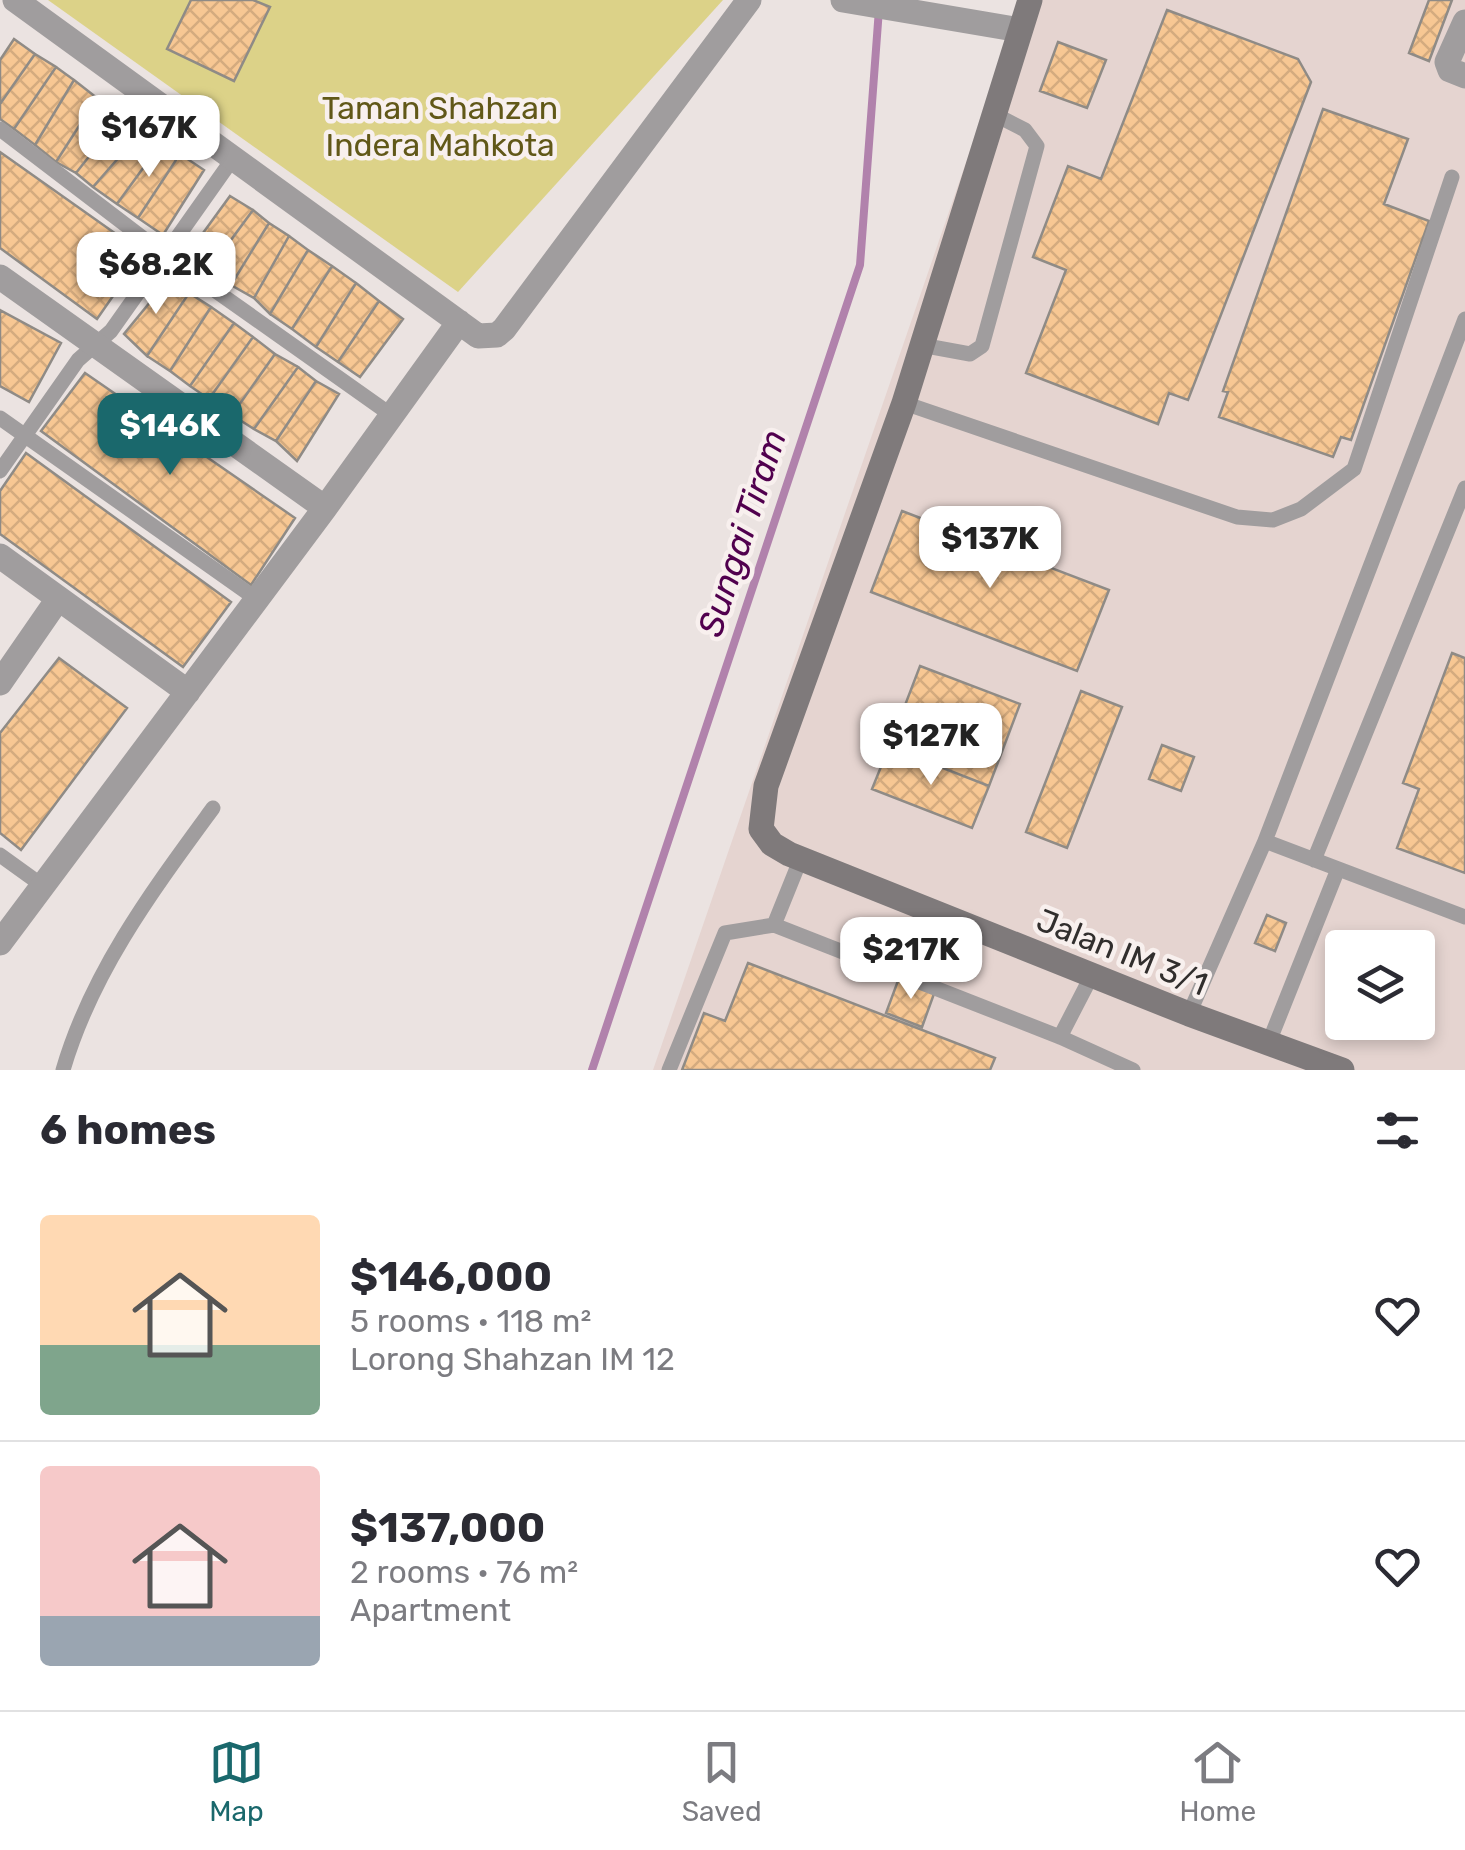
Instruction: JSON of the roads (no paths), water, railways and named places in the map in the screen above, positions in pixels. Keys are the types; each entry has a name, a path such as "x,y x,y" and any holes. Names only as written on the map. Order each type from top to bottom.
{"street":[{"path":"15,0 478,336 497,335 504,328 749,0"},
{"path":"904,402 1030,0"},
{"path":"853,3 1020,30"},
{"path":"1465,22 1448,62 1450,70 1465,76"},
{"path":"0,277 325,508"},
{"path":"0,943 258,600 459,322"},
{"name":"Jalan IM 3/1","path":"904,402 766,786 761,829 772,844 800,858 1189,1014 1338,1069"},
{"path":"0,556 188,692"},
{"path":"0,684 58,599"}],"lane":[{"path":"921,345 970,354 982,346 1037,146 1025,130 992,113"},
{"path":"0,129 165,255 390,414"},
{"path":"0,470 78,360 111,331 234,158"},
{"path":"904,402 1237,517 1273,520 1301,509 1354,469 1452,176"},
{"path":"1189,1014 1264,841 1465,319"},
{"path":"0,418 258,600"},
{"path":"1314,860 1465,488"},
{"path":"64,1070 76,1028 103,968 213,808"},
{"path":"1264,841 1465,918"},
{"path":"0,855 44,886"},
{"path":"774,925 800,858"},
{"path":"1269,1042 1338,869"},
{"path":"669,1070 724,933 774,925 1060,1036 1133,1070"},
{"path":"1060,1036 1092,975"}],"waterway":[{"name":"Sungai Tiram","path":"592,1070 860,265 879,9"}],"park label":[{"name":"Taman Shahzan Indera Mahkota","path":"440,126"}]}
